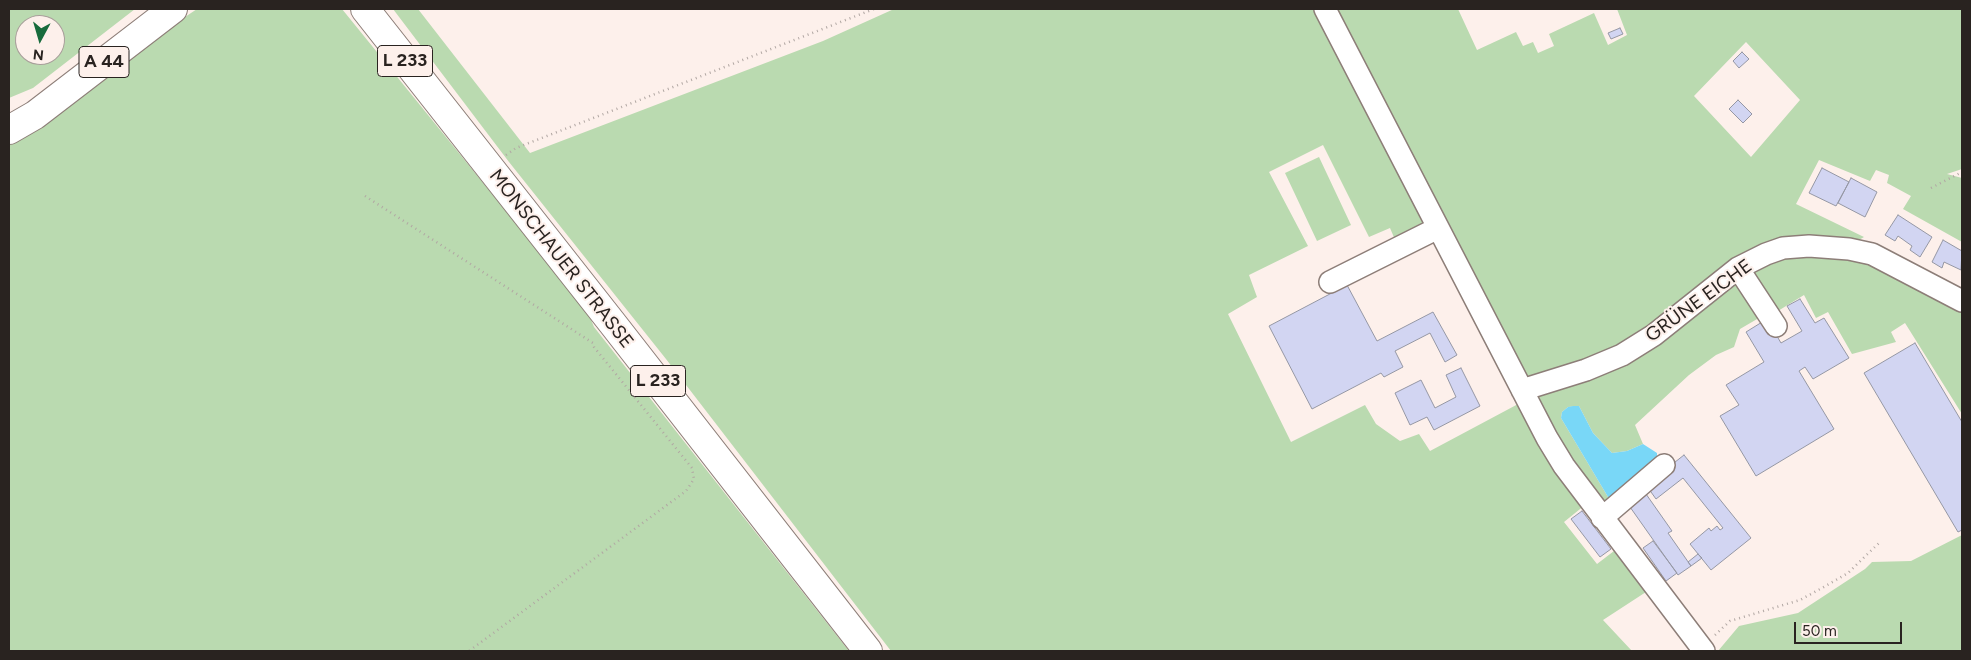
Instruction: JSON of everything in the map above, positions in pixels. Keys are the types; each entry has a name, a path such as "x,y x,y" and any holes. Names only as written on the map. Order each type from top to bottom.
{"main road":[{"path":"9,109 44,94 154,9"},
{"name":"A 44","path":"9,130 35,115 173,9"},
{"name":"MONSCHAUER STRASSE","path":"364,9 868,651"}],"street":[{"path":"1325,9 1546,438 1602,518 1708,645"},
{"path":"1330,282 1438,228"},
{"name":"GRÜNE EICHE","path":"1522,390 1586,370 1622,355 1654,335 1738,268 1766,254 1784,248 1809,246 1849,249 1872,254 1962,301"},
{"path":"1738,268 1776,326"},
{"path":"1602,518 1664,465"}],"path":[{"path":"503,158 516,148 874,9"},
{"path":"1931,188 1962,172"},
{"path":"365,196 593,343 594,347 692,468 694,479 686,491 662,511 468,651"},
{"path":"1708,645 1720,629 1730,621 1800,600 1848,573 1880,542"}],"green space":[{"path":"9,9 135,9 65,63 65,15 15,15 15,65 63,65 33,88 9,98"},
{"path":"197,9 342,9 588,312 594,327 849,651 9,651 9,145 44,126 164,31"},
{"path":"393,9 418,9 530,153 823,41 894,9 1315,9 1429,225 1396,242 1390,228 1369,237 1323,145 1269,172 1308,246 1249,275 1257,297 1228,314 1291,442 1365,405 1376,424 1400,441 1419,434 1430,451 1520,403 1585,505 1564,522 1597,564 1614,551 1646,592 1603,620 1632,651 891,651 666,359 509,162"},
{"path":"1332,9 1458,9 1477,50 1516,32 1523,46 1533,42 1538,53 1554,46 1549,34 1594,13 1608,45 1627,35 1617,9 1962,9 1962,169 1947,174 1962,178 1962,242 1903,209 1911,196 1887,183 1889,175 1876,170 1870,181 1819,160 1796,204 1864,237 1852,244 1805,243 1619,349 1526,383","holes":["1746,42 1800,100 1751,157 1694,96"]},
{"path":"1319,157 1351,225 1317,241 1285,173"},
{"path":"1781,254 1869,259 1962,305 1962,414 1905,323 1891,332 1896,342 1852,354 1828,312 1816,318 1804,295 1773,314 1746,269"},
{"path":"1737,272 1764,315 1740,329 1734,347 1716,355 1689,375 1635,425 1643,444 1627,451 1612,453 1593,433 1579,406 1568,407 1562,412 1561,418 1611,502 1602,508 1545,422 1536,392 1550,387"},
{"path":"1962,535 1962,651 1718,651 1739,626 1798,613 1865,569 1872,562 1911,561"}],"water":[{"path":"1579,406 1593,433 1612,453 1627,451 1643,444 1657,453 1657,459 1611,502 1561,418 1562,412 1568,407"}],"building":[{"path":"1620,28 1623,34 1611,39 1608,33"},
{"path":"1742,52 1749,59 1739,68 1733,61"},
{"path":"1738,100 1752,114 1743,123 1729,109"},
{"path":"1822,168 1849,182 1836,206 1809,193"},
{"path":"1851,178 1877,192 1865,217 1838,203"},
{"path":"1898,215 1932,237 1920,257 1910,250 1912,246 1898,236 1895,241 1885,235"},
{"path":"1943,240 1962,251 1961,270 1944,262 1942,268 1932,262"},
{"path":"1347,285 1377,341 1433,312 1457,355 1445,362 1430,333 1395,351 1403,367 1384,377 1381,373 1312,409 1269,326"},
{"path":"1800,299 1815,323 1824,318 1849,358 1813,379 1805,367 1799,371 1834,429 1756,476 1720,416 1739,405 1726,385 1764,362 1746,332 1767,319 1781,343 1802,331 1787,306"},
{"path":"1915,343 1962,422 1962,530 1958,532 1864,373"},
{"path":"1461,368 1480,406 1434,430 1427,417 1410,425 1395,393 1421,380 1435,408 1456,397 1446,375"},
{"path":"1684,455 1751,538 1711,570 1690,544 1709,528 1711,531 1717,526 1720,530 1723,528 1683,478 1656,499 1646,485"},
{"path":"1646,494 1672,531 1668,533 1691,566 1678,575 1630,507"},
{"path":"1582,511 1611,549 1600,557 1571,519"},
{"path":"1653,541 1677,573 1666,581 1643,548"},
{"path":"1698,554 1702,558 1691,566 1688,562"}]}
